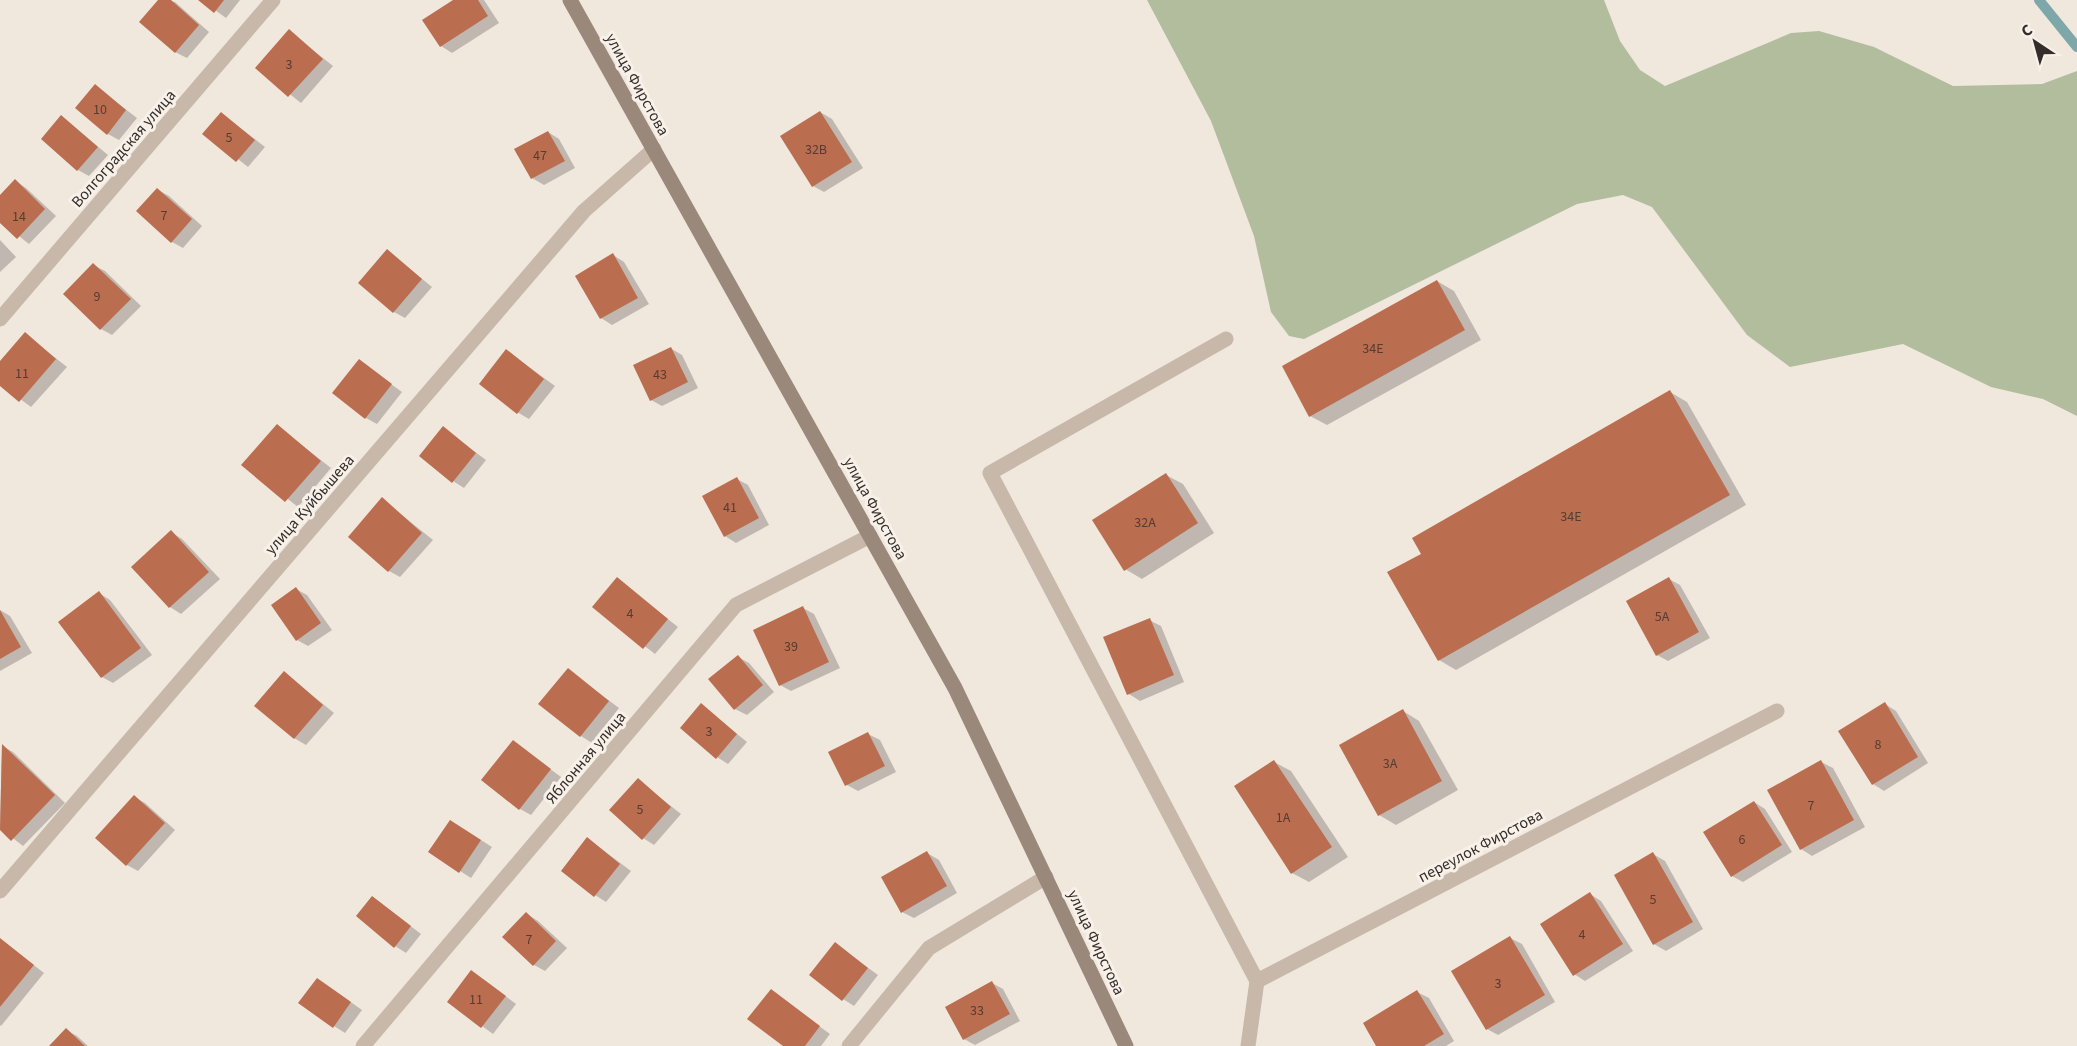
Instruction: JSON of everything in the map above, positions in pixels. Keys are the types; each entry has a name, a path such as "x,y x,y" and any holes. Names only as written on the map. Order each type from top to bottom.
{"main road":[{"name":"улица Фирстова","path":"570,0 955,688 1126,1046"}],"street":[{"name":"Волгоградская улица","path":"0,319 273,0"},
{"name":"улица Куйбышева","path":"0,891 584,211 654,149"},
{"path":"1226,339 990,474 1257,981 1248,1046"},
{"name":"Яблонная улица","path":"363,1046 736,605 870,536"},
{"name":"переулок Фирстова","path":"1257,981 1777,711"},
{"path":"849,1046 929,948 1046,877"}],"green space":[{"path":"1147,0 1604,0 1620,41 1640,70 1665,86 1791,33 1819,31 1874,47 1953,86 2042,84 2077,71 2077,416 2043,399 1991,387 1903,344 1790,367 1747,335 1652,207 1623,195 1577,204 1304,339 1289,336 1271,312 1254,236 1211,121"}],"building":[{"path":"158,0 171,0 199,25 175,53 139,22"},
{"path":"198,0 224,0 214,13"},
{"path":"453,0 478,0 488,16 440,47 422,20"},
{"path":"289,29 323,59 288,97 255,68"},
{"path":"95,84 126,110 107,135 75,108"},
{"path":"820,111 852,162 812,187 780,136"},
{"path":"221,112 255,140 236,162 202,134"},
{"path":"61,115 98,147 77,171 41,139"},
{"path":"548,131 565,161 531,179 514,149"},
{"path":"15,179 45,209 17,239 0,223 0,195"},
{"path":"157,188 192,219 171,243 136,211"},
{"path":"387,249 422,279 393,313 358,283"},
{"path":"613,253 638,298 600,319 575,276"},
{"path":"93,263 131,299 100,330 63,294"},
{"path":"1437,280 1465,330 1309,417 1282,366"},
{"path":"25,332 56,359 19,402 0,386 0,361"},
{"path":"671,347 688,382 650,401 633,365"},
{"path":"506,349 544,379 517,414 479,384"},
{"path":"359,359 392,384 365,419 332,393"},
{"path":"1670,390 1730,495 1438,661 1387,572 1421,554 1412,538"},
{"path":"277,424 321,461 285,502 241,465"},
{"path":"443,426 476,453 452,483 419,456"},
{"path":"1166,473 1198,523 1124,571 1092,520"},
{"path":"737,477 759,518 724,537 702,496"},
{"path":"382,497 422,533 388,572 348,537"},
{"path":"171,530 209,572 169,608 131,567"},
{"path":"617,577 668,619 643,649 592,607"},
{"path":"1669,577 1699,632 1656,656 1626,601"},
{"path":"296,587 321,623 296,641 271,605"},
{"path":"99,591 141,648 101,678 58,622"},
{"path":"803,606 829,662 779,686 753,630"},
{"path":"0,610 21,647 0,659"},
{"path":"1150,618 1174,675 1127,695 1103,637"},
{"path":"738,655 763,685 734,710 708,679"},
{"path":"568,668 609,701 580,737 538,704"},
{"path":"284,671 323,705 294,739 254,706"},
{"path":"1885,702 1918,757 1872,785 1838,731"},
{"path":"701,703 737,734 716,759 680,728"},
{"path":"1403,709 1442,781 1378,816 1339,745"},
{"path":"868,732 885,766 845,786 828,752"},
{"path":"513,740 551,769 519,810 481,780"},
{"path":"2,744 55,795 11,841 0,830"},
{"path":"1274,760 1332,847 1291,874 1234,786"},
{"path":"1821,760 1854,820 1800,850 1767,790"},
{"path":"638,778 671,807 642,840 609,810"},
{"path":"134,795 165,823 126,866 95,838"},
{"path":"1754,801 1782,845 1731,877 1703,832"},
{"path":"450,820 481,840 459,873 428,852"},
{"path":"587,837 620,864 594,897 561,871"},
{"path":"927,851 947,886 901,913 881,877"},
{"path":"1653,852 1693,922 1653,945 1614,875"},
{"path":"1590,892 1623,944 1573,976 1540,924"},
{"path":"372,896 411,926 394,948 356,916"},
{"path":"526,912 556,941 533,966 502,937"},
{"path":"1510,936 1545,995 1486,1030 1451,971"},
{"path":"0,938 34,965 0,1007"},
{"path":"835,942 868,968 842,1001 809,975"},
{"path":"471,970 506,996 481,1028 447,1002"},
{"path":"317,978 351,1002 333,1028 298,1003"},
{"path":"992,981 1010,1014 963,1040 945,1007"},
{"path":"771,989 820,1026 805,1046 783,1046 747,1019"},
{"path":"1417,990 1444,1034 1424,1046 1376,1046 1363,1023"},
{"path":"66,1028 85,1046 49,1046"}],"waterway":[{"path":"2039,0 2077,47"}]}
